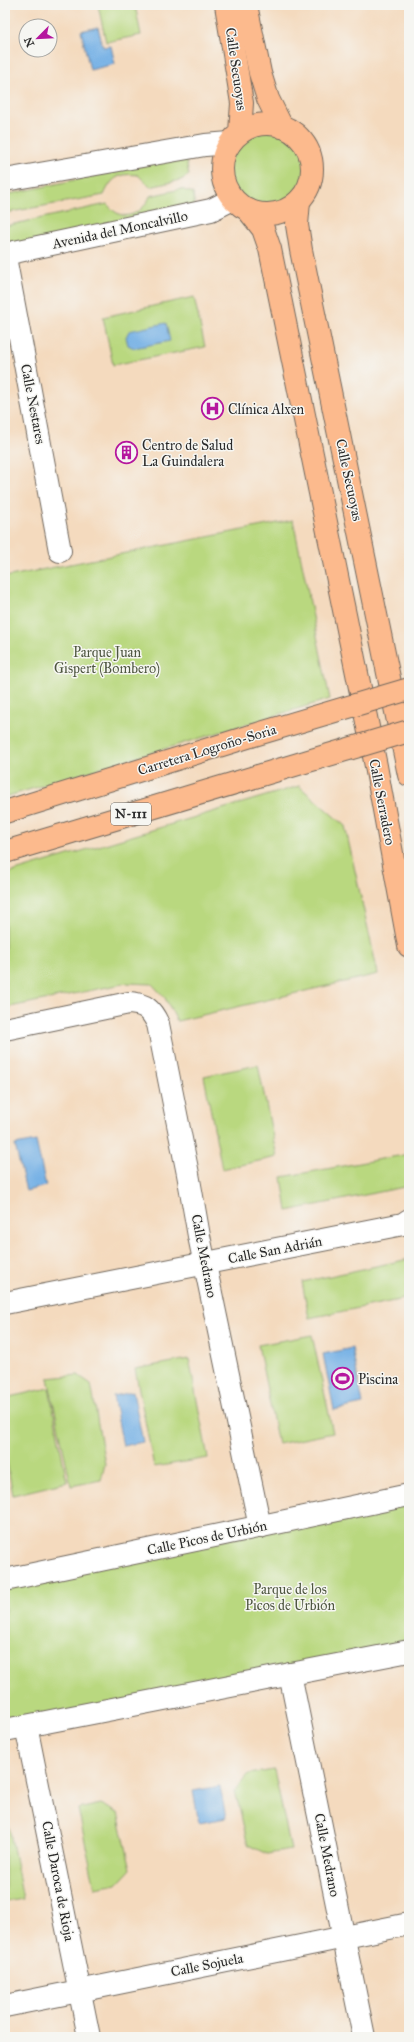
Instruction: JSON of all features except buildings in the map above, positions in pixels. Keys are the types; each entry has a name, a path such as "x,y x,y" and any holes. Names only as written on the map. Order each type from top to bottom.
{"main road":[{"name":"Calle Secuoyas","path":"226,5 242,103 235,138"},
{"name":"Calle Secuoyas","path":"246,5 260,73 268,99 282,126"},
{"path":"268,124 282,126 294,133 303,143 310,155 312,169 310,182 299,201 288,209 275,213 261,214 241,204 225,186 222,172 224,156 235,138 253,126 268,124"},
{"name":"Calle Secuoyas","path":"299,201 297,225 301,250 408,767"},
{"name":"Calle Serradero","path":"241,204 263,229 270,249 376,766 409,946"},
{"name":"Carretera Logroño-Soria","path":"5,812 409,689"},
{"name":"N-111","path":"5,852 409,731"}],"street":[{"path":"5,180 205,145 235,138"},
{"name":"Avenida del Moncalvillo","path":"5,254 241,204"},
{"name":"Calle Nestares","path":"5,257 60,551"},
{"name":"Calle Medrano","path":"5,1029 129,1003 146,1006 152,1011 158,1024 188,1174 204,1264 260,1527"},
{"name":"Calle San Adrián","path":"5,1303 407,1223"},
{"name":"Calle Picos de Urbión","path":"5,1580 409,1495"},
{"path":"5,1730 409,1651"},
{"name":"Calle Medrano","path":"290,1674 364,2037"},
{"name":"Calle Daroca de Rioja","path":"26,1726 89,2037"},
{"name":"Calle Sojuela","path":"5,2006 409,1924"}],"green space":[{"path":"98,5 135,5 141,35 106,42"},
{"path":"267,130 282,133 295,142 304,155 307,170 304,185 295,198 282,207 267,210 252,207 239,198 230,185 227,170 230,155 239,142 252,133"},
{"path":"185,156 189,175 181,180 150,187 138,175 126,175 113,180 104,195 5,213 5,195"},
{"path":"181,189 193,193 195,209 5,247 5,226 107,204 117,213 122,215 132,214 137,212 145,205 150,196"},
{"path":"194,297 205,347 113,365 103,317"},
{"name":"Parque Juan Gispert (Bombero)","path":"293,520 330,699 5,797 5,577"},
{"path":"299,786 345,826 378,974 177,1021 165,998 152,984 127,983 5,1008 5,874"},
{"path":"258,1065 277,1157 222,1169 204,1076"},
{"path":"409,1154 409,1186 287,1211 282,1177"},
{"path":"409,1259 409,1298 309,1318 302,1282"},
{"path":"312,1335 333,1433 278,1444 258,1345"},
{"path":"189,1359 208,1458 154,1467 135,1369"},
{"path":"78,1375 91,1384 105,1464 101,1480 71,1486 48,1378"},
{"path":"49,1388 67,1482 13,1495 5,1452 5,1398"},
{"name":"Parque de los Picos de Urbión","path":"409,1502 409,1643 5,1725 5,1584"},
{"path":"274,1770 291,1850 267,1854 248,1845 235,1790 249,1774"},
{"path":"101,1804 118,1813 131,1869 117,1884 95,1888 78,1809"},
{"path":"5,1821 8,1821 23,1899 5,1902"}],"water":[{"path":"98,27 103,47 111,46 115,64 90,70 81,31"},
{"path":"166,323 170,341 134,348 128,345 126,337 129,331"},
{"path":"36,1141 46,1186 26,1191 15,1145"},
{"name":"Piscina","path":"352,1348 363,1404 334,1410 323,1354"},
{"path":"133,1392 143,1442 123,1446 113,1396"},
{"path":"220,1786 226,1818 199,1823 193,1791"}],"place":[{"name":"Clínica Alxen","path":"212,409"},
{"name":"Centro de Salud La Guindalera","path":"127,453"},
{"name":"Piscina","path":"343,1379"}]}
